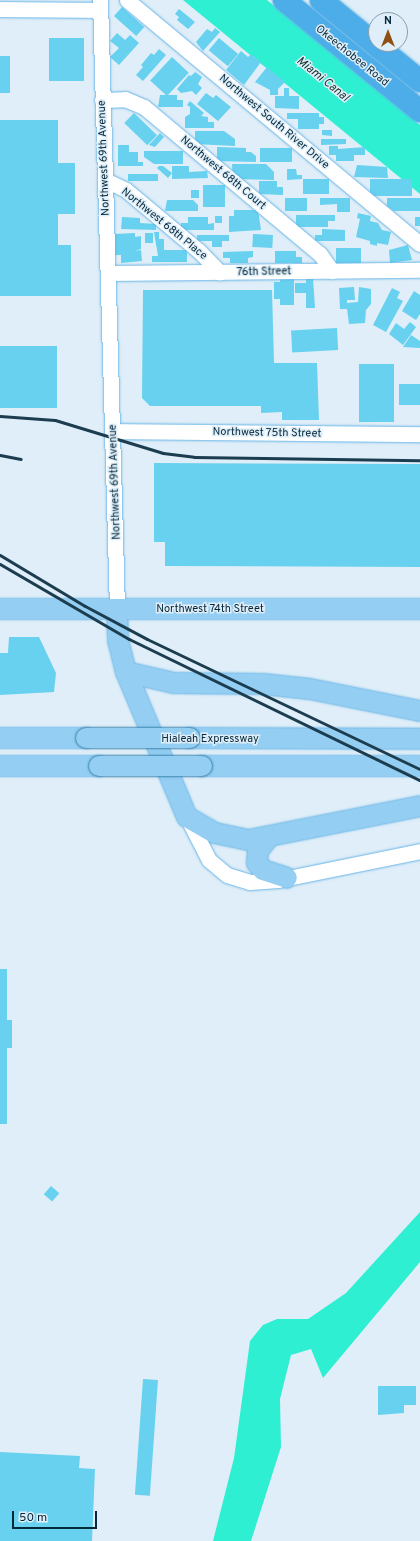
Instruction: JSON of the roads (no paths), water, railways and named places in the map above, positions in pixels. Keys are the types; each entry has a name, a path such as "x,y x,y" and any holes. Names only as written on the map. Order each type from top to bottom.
{"highway":[{"name":"Okeechobee Road","path":"284,0 420,111"},
{"path":"321,0 420,81"},
{"path":"383,81 420,94"}],"main road":[{"name":"Northwest 74th Street","path":"0,609 420,609"},
{"name":"Northwest 69th Avenue","path":"117,609 118,640 126,672 187,817"},
{"path":"126,672 174,683 249,684 300,688 420,711"},
{"path":"142,711 156,694 174,683"},
{"name":"Hialeah Expressway","path":"0,738 420,739"},
{"path":"0,766 420,766"},
{"path":"187,817 207,830 233,839 268,838 420,806"},
{"path":"268,838 258,851 257,863 263,870 287,878"}],"street":[{"name":"Northwest South River Drive","path":"127,0 420,244"},
{"path":"0,9 100,5"},
{"name":"Northwest 69th Avenue","path":"100,5 117,609"},
{"name":"Northwest 68th Court","path":"102,100 125,99 144,107 320,254 332,271"},
{"name":"Northwest 68th Place","path":"104,180 126,190 199,252 220,273"},
{"name":"76th Street","path":"108,273 420,270"},
{"name":"Northwest 75th Street","path":"113,431 420,434"},
{"name":"Northwest 69th Avenue","path":"187,817 204,852 215,866 227,875 250,882 287,878 420,851"}],"water":[{"name":"Miami Canal","path":"183,0 267,0 420,125 420,194"},
{"path":"420,1212 420,1262 323,1378 311,1349 291,1355 280,1399 281,1447 251,1541 213,1541 234,1458 250,1341 263,1325 277,1319 308,1319 346,1293"}],"railway":[{"path":"0,416 55,420 163,453 194,457 420,460"},
{"path":"0,455 21,459"},
{"path":"0,555 85,606 147,639 420,769"},
{"path":"0,564 129,639 420,780"}]}
